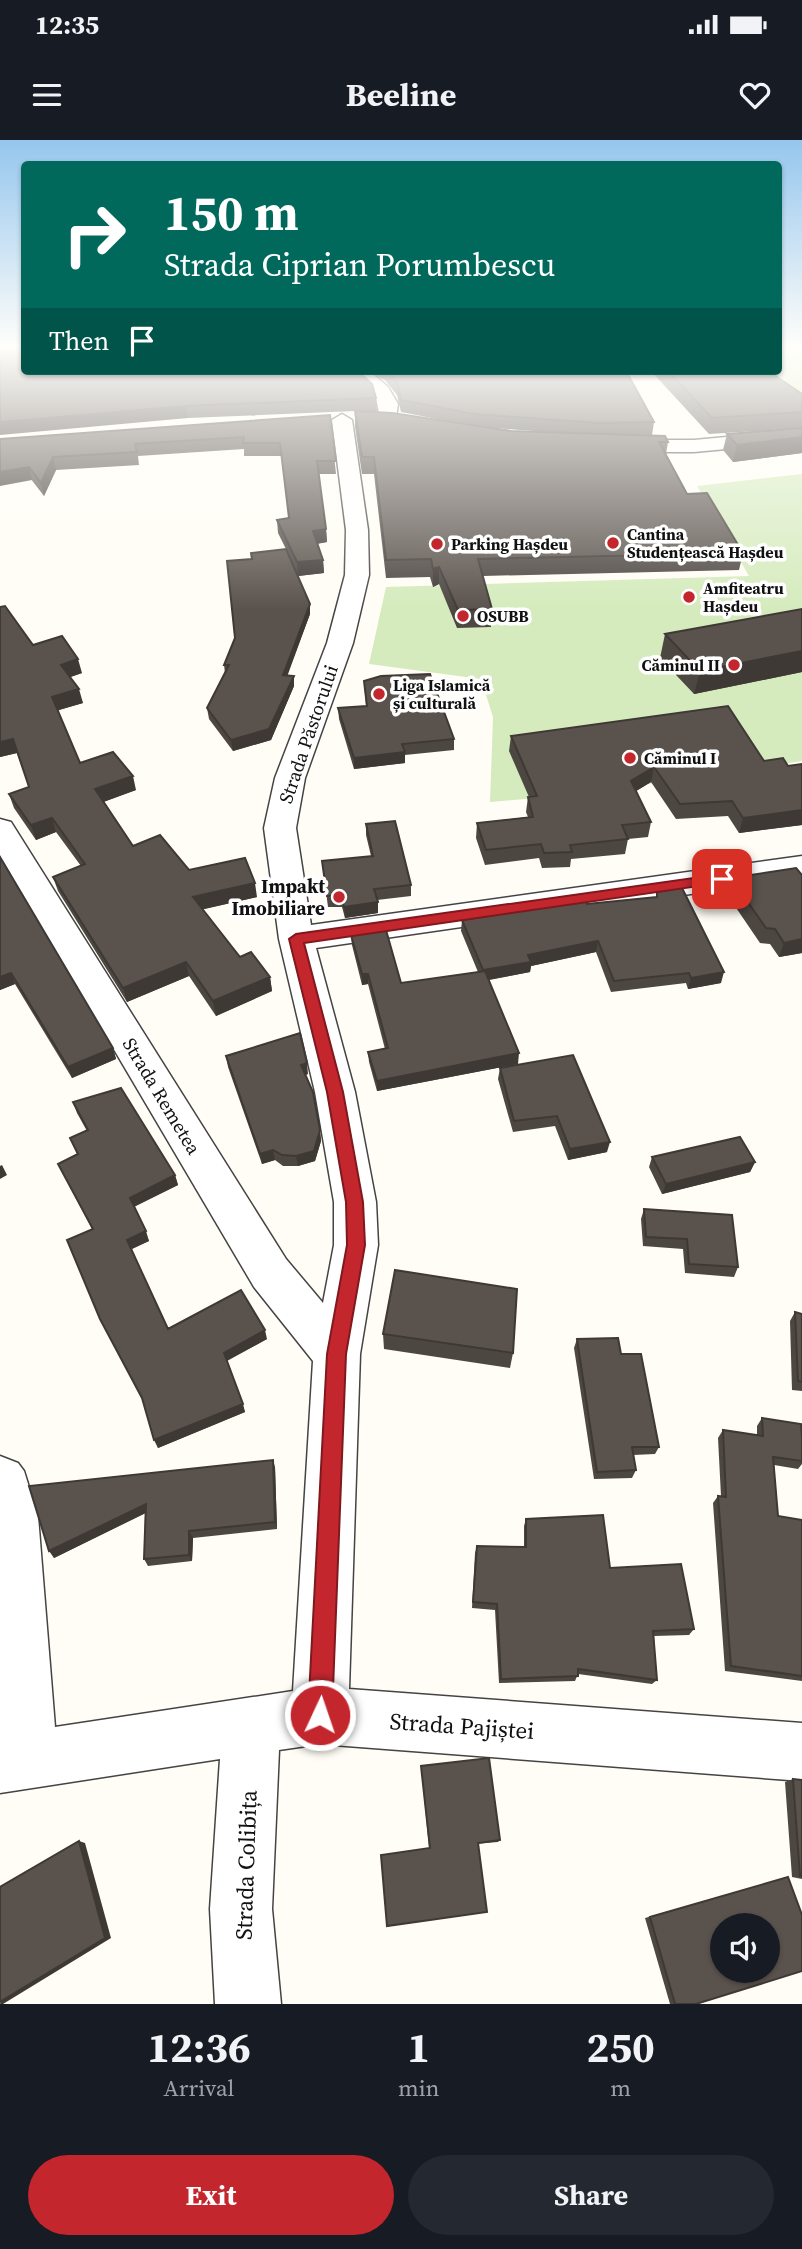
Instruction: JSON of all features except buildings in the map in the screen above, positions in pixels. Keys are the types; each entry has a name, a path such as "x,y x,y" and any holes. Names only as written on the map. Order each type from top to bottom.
{"street":[{"name":"Strada Păstorului","path":"320,1715 337,1354 356,1245 355,1202 335,1092 296,939 282,847 283,807 340,643 357,575 358,530 348,436"},
{"path":"597,445 694,446 802,436"},
{"name":"Strada Remetea","path":"0,829 270,1273 337,1354"},
{"path":"296,939 802,867"},
{"path":"0,1482 6,1489 12,1516 14,1762"},
{"name":"Strada Pajiștei","path":"14,1762 320,1715 802,1752"},
{"name":"Strada Colibița","path":"247,2004 241,1909 251,1725"}],"green space":[{"path":"802,474 802,761 582,794 490,802 493,717 481,679 369,664 386,587 749,576 697,486"}],"place":[{"name":"Cantina Studențească Hașdeu","path":"613,543"},
{"name":"Parking Hașdeu","path":"437,544"},
{"name":"Amfiteatru Hașdeu","path":"689,597"},
{"name":"OSUBB","path":"463,616"},
{"name":"Căminul II","path":"734,665"},
{"name":"Liga Islamică și culturală","path":"379,694"},
{"name":"Căminul I","path":"630,758"},
{"name":"Impakt Imobiliare","path":"339,897"}],"route":[{"path":"320,1715 337,1354 356,1245 355,1202 335,1092 296,939 722,879"}]}
